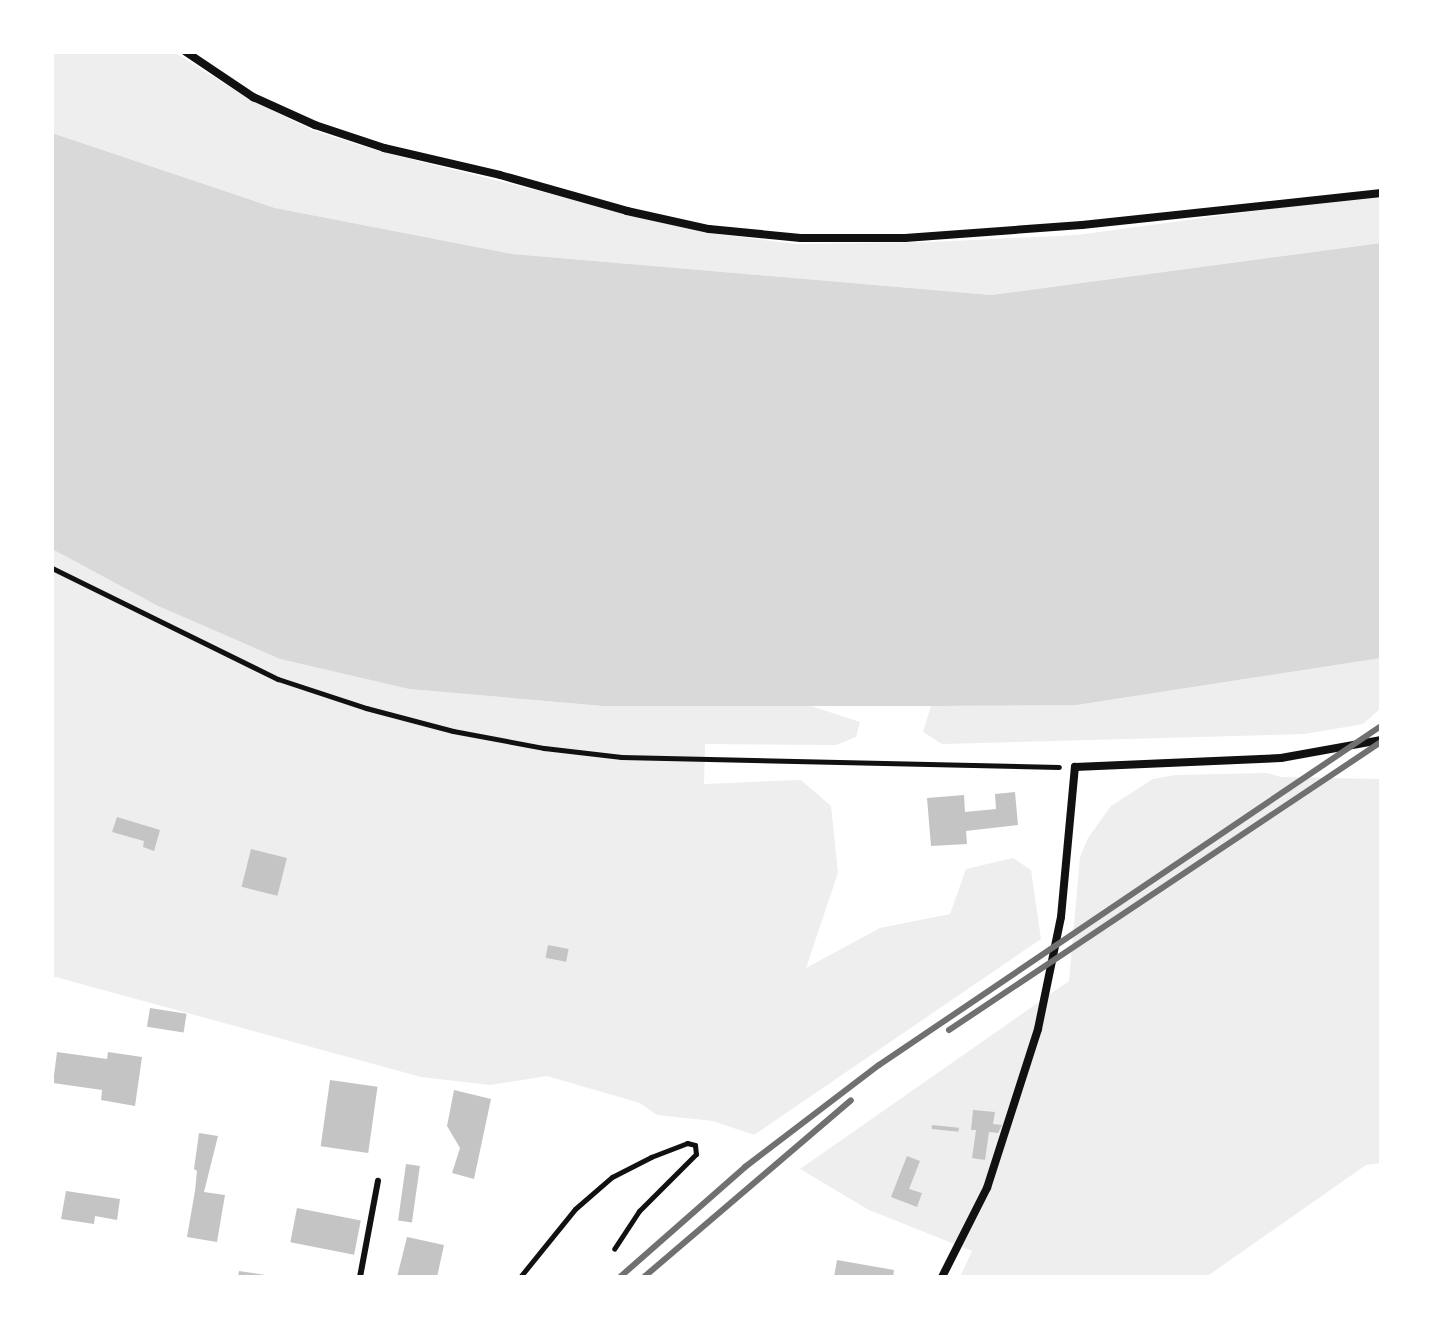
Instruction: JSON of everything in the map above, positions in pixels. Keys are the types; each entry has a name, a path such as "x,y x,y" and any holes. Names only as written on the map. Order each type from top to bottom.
{"street":[{"path":"186,52 253,97 315,125 384,148 709,229 801,238 905,238 1082,225 1381,193"},
{"path":"942,1277 987,1188 1038,1029 1061,917 1075,767 1281,758 1381,740"}],"lane":[{"path":"360,1277 378,1181"}],"path":[{"path":"52,568 278,679 366,708 453,731 544,748 621,757 1075,767"},
{"path":"520,1277 575,1209 612,1177 687,1143 695,1145 696,1154 639,1211 614,1249"}],"shaded area":[{"path":"52,52 174,52 249,99 312,130 382,152 708,233 795,244 933,242 1077,235 1381,194 1381,243 991,295 513,254 275,208 52,133"},
{"path":"52,133 275,208 513,254 991,295 1381,243 1381,658 1077,705 931,706 603,706 409,689 280,659 158,606 52,549"},
{"path":"52,549 158,606 280,659 409,689 603,706 811,706 860,722 856,737 836,745 705,744 704,784 801,780 831,806 838,873 806,968 880,928 950,914 966,869 1013,858 1031,870 1041,939 754,1135 713,1121 657,1115 640,1103 547,1076 490,1085 421,1077 52,976"},
{"path":"1381,658 1381,708 1363,724 1305,734 942,744 923,732 931,706 1077,705"},
{"path":"1267,773 1281,777 1381,779 1381,1163 1366,1165 1206,1277 960,1277 972,1251 869,1210 800,1169 1069,981 1080,857 1088,838 1111,806 1153,779 1175,775"}],"building":[{"path":"1015,792 1018,825 966,831 967,844 931,846 927,798 964,795 965,812 996,809 995,794"},
{"path":"117,817 160,830 154,851 143,847 144,841 112,832"},
{"path":"251,849 287,858 277,896 242,887"},
{"path":"548,945 569,949 566,962 546,958"},
{"path":"150,1008 187,1014 184,1033 147,1027"},
{"path":"57,1052 107,1059 108,1052 142,1057 135,1106 101,1100 102,1090 53,1083"},
{"path":"330,1080 378,1087 368,1153 321,1146"},
{"path":"454,1090 491,1099 474,1179 452,1173 460,1148 447,1126"},
{"path":"973,1110 995,1112 993,1124 1002,1125 998,1133 989,1132 985,1160 972,1158 976,1130 971,1130"},
{"path":"932,1125 959,1128 958,1132 932,1129"},
{"path":"199,1133 218,1136 204,1192 225,1195 217,1242 187,1237 195,1191 197,1171 194,1169"},
{"path":"907,1156 920,1161 909,1189 922,1193 917,1207 891,1197"},
{"path":"406,1164 420,1166 412,1222 398,1220"},
{"path":"66,1191 120,1199 117,1220 95,1216 94,1224 61,1219"},
{"path":"297,1208 361,1220 354,1255 290,1242"},
{"path":"407,1237 444,1245 437,1277 397,1277"},
{"path":"837,1260 894,1270 893,1277 834,1277"},
{"path":"239,1271 266,1275 238,1277"}],"railway":[{"path":"620,1277 745,1167 879,1065 1381,726"},
{"path":"949,1030 1381,742"},
{"path":"644,1277 851,1100"}]}
